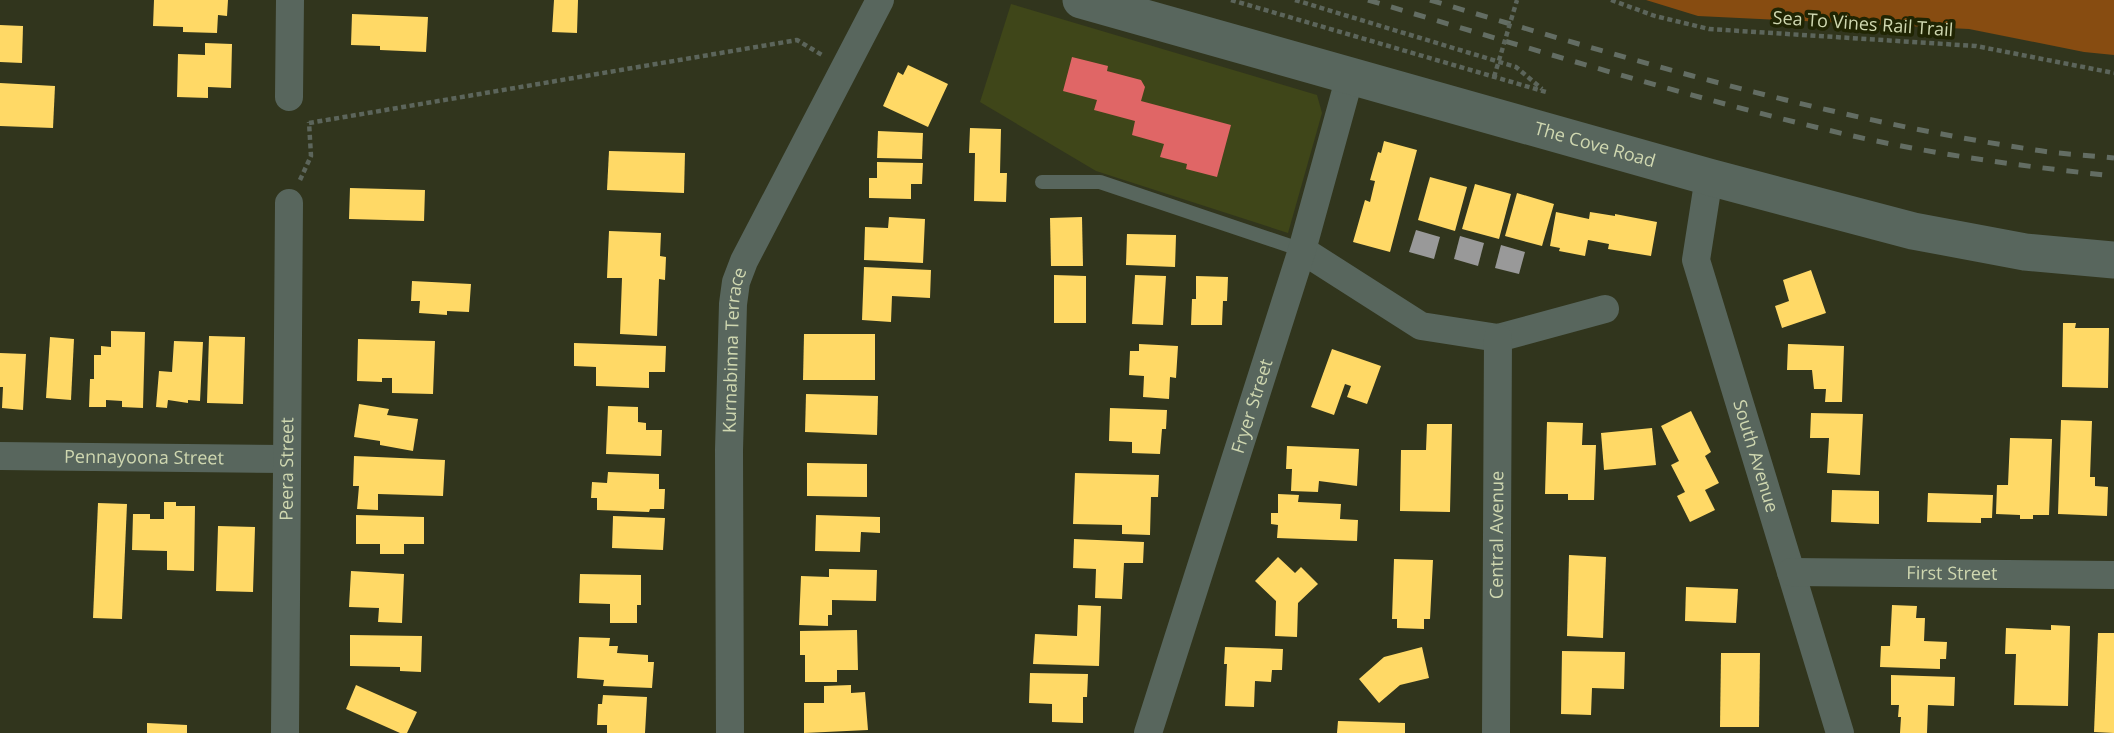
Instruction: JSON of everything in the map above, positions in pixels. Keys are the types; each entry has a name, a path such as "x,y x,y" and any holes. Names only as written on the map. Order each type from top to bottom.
{"street":[{"path":"289,92 290,0"},
{"name":"Kurnabinna Terrace","path":"730,733 729,450 736,282 744,261 880,0"},
{"name":"The Cove Road","path":"1081,0 1709,177 1913,231 2025,252 2114,260"},
{"name":"Fryer Street","path":"1148,733 1302,250 1350,76"},
{"name":"South Avenue","path":"1709,177 1696,260 1840,733"},
{"name":"Peera Street","path":"285,733 289,204"},
{"path":"1302,250 1421,326 1498,338 1605,309"},
{"name":"Central Avenue","path":"1496,733 1498,338"},
{"name":"Pennayoona Street","path":"0,456 286,459"},
{"name":"First Street","path":"1791,572 2114,575"}],"lane":[{"path":"1042,182 1100,182 1302,250"}],"path":[{"path":"1231,0 1546,92 1516,67 1295,0"},
{"path":"1494,77 1517,0"},
{"name":"Sea To Vines Rail Trail","path":"1611,0 1655,16 1709,29 1976,46 2114,73"},
{"path":"309,123 797,40 844,68"},
{"path":"289,92 307,88 311,156 289,204"}],"shaded area":[{"path":"1646,0 2114,0 2114,55 2084,52 1969,29 1698,16"},
{"path":"1011,4 1317,95 1322,113 1288,233 1096,171 980,102"}],"building: Homes":[{"path":"154,0 228,0 227,16 218,15 217,33 183,32 183,27 153,26"},
{"path":"554,0 578,0 577,33 552,32"},
{"path":"352,14 428,17 426,52 380,50 380,46 351,45"},
{"path":"0,25 23,26 22,63 0,62"},
{"path":"205,43 232,44 231,88 208,87 208,98 177,97 178,54 205,55"},
{"path":"908,65 948,84 928,127 883,106 898,72 903,75"},
{"path":"0,83 55,86 53,128 0,126"},
{"path":"970,128 1001,129 1000,173 1007,173 1006,202 974,201 975,153 969,153"},
{"path":"878,131 923,133 922,159 877,158"},
{"path":"1384,141 1417,150 1390,252 1353,242 1365,200 1370,202 1375,181 1370,180"},
{"path":"609,151 685,153 684,193 607,190"},
{"path":"877,162 923,163 922,184 911,184 911,199 869,198 869,178 877,178"},
{"path":"1430,177 1467,187 1455,231 1418,220"},
{"path":"1475,184 1511,194 1499,239 1462,229"},
{"path":"350,188 425,190 424,221 349,219"},
{"path":"1517,193 1554,204 1542,246 1505,236"},
{"path":"1556,212 1589,219 1590,212 1615,214 1657,222 1651,256 1608,249 1609,244 1588,240 1585,256 1559,251 1560,248 1550,246"},
{"path":"889,217 925,219 923,263 864,260 865,227 888,228"},
{"path":"1082,217 1083,266 1051,266 1050,218"},
{"path":"609,231 661,233 660,256 666,257 665,280 659,279 657,336 620,334 622,278 607,278"},
{"path":"1127,234 1176,235 1175,267 1126,265"},
{"path":"864,267 931,270 930,298 892,296 891,322 862,320"},
{"path":"1811,270 1826,313 1782,328 1775,306 1789,301 1783,280"},
{"path":"1054,275 1086,276 1086,323 1054,323"},
{"path":"1135,275 1166,276 1163,325 1132,324"},
{"path":"1196,276 1228,277 1222,325 1191,325 1192,299 1196,299"},
{"path":"412,281 471,284 469,312 447,311 447,315 419,313 420,301 411,301"},
{"path":"2063,323 2076,323 2075,328 2109,328 2108,388 2062,387"},
{"path":"111,331 145,332 143,408 122,407 122,401 106,400 106,407 89,407 90,379 94,379 94,355 101,355 101,346 111,347"},
{"path":"804,334 875,334 875,380 803,380"},
{"path":"209,336 245,337 243,404 207,403"},
{"path":"50,337 74,339 71,400 46,398"},
{"path":"358,339 435,341 433,394 392,393 392,378 382,378 382,382 357,381"},
{"path":"174,341 203,342 200,401 188,400 188,403 168,400 167,408 156,407 159,371 172,372"},
{"path":"574,343 666,346 665,372 649,372 649,388 596,386 596,367 574,366"},
{"path":"1139,344 1178,346 1176,378 1170,377 1169,399 1143,397 1144,376 1129,375 1130,351 1139,351"},
{"path":"1788,344 1844,346 1842,402 1825,402 1826,389 1814,389 1812,370 1787,370"},
{"path":"1332,349 1381,366 1367,404 1347,397 1351,386 1345,384 1334,415 1311,407"},
{"path":"0,353 26,354 23,410 2,408"},
{"path":"806,394 878,396 877,435 805,432"},
{"path":"359,404 389,409 387,415 418,419 413,451 380,445 380,441 354,437"},
{"path":"608,406 638,407 638,422 646,423 646,430 662,430 661,456 606,454"},
{"path":"1110,408 1167,410 1160,454 1132,453 1132,442 1109,441"},
{"path":"1691,411 1711,452 1705,456 1719,483 1705,490 1715,510 1690,522 1677,496 1685,492 1671,465 1679,461 1661,426"},
{"path":"1811,413 1863,414 1860,475 1827,473 1829,438 1810,438"},
{"path":"2061,420 2092,421 2090,477 2095,477 2095,486 2108,487 2107,516 2058,514"},
{"path":"1547,422 1583,423 1582,445 1596,445 1594,500 1568,500 1568,494 1545,494"},
{"path":"1427,424 1452,424 1450,512 1400,511 1401,450 1426,450"},
{"path":"1652,428 1656,465 1604,470 1601,433"},
{"path":"2010,438 2052,439 2049,515 2033,515 2033,519 2020,519 2020,515 1996,514 1997,485 2008,485"},
{"path":"1287,446 1359,449 1357,486 1319,481 1318,492 1291,491 1292,469 1286,469"},
{"path":"354,456 445,460 443,496 378,494 378,510 357,509 359,486 353,486"},
{"path":"807,463 867,464 867,497 807,496"},
{"path":"608,472 659,474 659,489 665,489 664,509 650,509 649,512 597,510 597,498 591,498 592,482 607,483"},
{"path":"1075,473 1159,475 1158,497 1151,497 1150,535 1122,534 1122,525 1073,524"},
{"path":"1832,490 1879,491 1879,524 1831,522"},
{"path":"1928,493 1993,495 1992,518 1981,518 1981,523 1927,522"},
{"path":"1278,494 1299,495 1298,502 1341,504 1340,519 1358,520 1357,541 1277,538 1278,525 1271,524 1271,513 1278,513"},
{"path":"164,502 176,502 176,506 195,506 194,571 167,570 167,551 132,550 133,514 150,514 150,519 164,519"},
{"path":"98,503 127,504 122,619 93,618"},
{"path":"356,515 424,517 424,544 404,544 404,554 380,554 380,544 356,544"},
{"path":"816,515 880,517 880,533 861,532 860,552 815,551"},
{"path":"613,516 665,518 663,550 612,548"},
{"path":"218,526 255,527 253,592 216,591"},
{"path":"1074,539 1144,542 1143,563 1124,563 1122,599 1095,598 1096,569 1073,568"},
{"path":"1569,555 1606,557 1603,638 1567,636"},
{"path":"1278,557 1295,573 1301,567 1318,584 1298,603 1297,637 1275,636 1276,601 1255,581"},
{"path":"1394,559 1433,560 1430,619 1424,619 1424,629 1397,628 1397,619 1392,619"},
{"path":"829,569 877,570 876,601 832,600 832,615 828,615 828,626 799,625 801,576 829,577"},
{"path":"351,571 404,574 402,623 378,622 379,608 349,607"},
{"path":"580,574 641,575 641,605 637,605 637,623 610,623 610,604 579,603"},
{"path":"1686,587 1738,589 1736,623 1685,621"},
{"path":"1078,605 1101,606 1099,666 1033,664 1035,634 1077,636"},
{"path":"1892,605 1917,606 1916,618 1925,618 1924,641 1947,642 1946,659 1940,659 1940,669 1880,667 1881,646 1890,646"},
{"path":"2051,625 2070,626 2068,706 2014,705 2016,654 2005,654 2006,628 2051,630"},
{"path":"857,630 858,670 837,670 837,682 805,682 805,655 800,655 800,631"},
{"path":"2098,633 2114,633 2114,733 2094,732"},
{"path":"350,635 422,636 421,672 400,671 400,667 350,666"},
{"path":"579,637 610,638 609,646 618,646 617,653 648,655 648,662 654,662 652,688 603,686 604,680 577,678"},
{"path":"1225,647 1283,649 1282,670 1272,670 1271,682 1255,681 1254,707 1225,706"},
{"path":"1422,647 1429,678 1400,685 1379,703 1359,679 1384,657"},
{"path":"1562,651 1625,652 1624,689 1592,688 1591,715 1561,714"},
{"path":"1721,653 1760,653 1759,727 1720,727"},
{"path":"1030,673 1088,674 1087,697 1083,697 1083,723 1052,722 1052,704 1029,703"},
{"path":"1891,675 1955,677 1954,706 1928,705 1927,733 1900,733 1899,705 1891,705"},
{"path":"356,685 417,712 407,733 400,733 346,709"},
{"path":"851,685 851,693 865,692 868,730 804,733 804,703 824,703 824,686"},
{"path":"603,695 647,697 645,733 607,733 607,725 597,725 598,704 602,704"},
{"path":"1338,721 1405,723 1405,733 1337,733"},
{"path":"147,723 187,725 187,733 147,733"}],"building: Shops":[{"path":"1072,57 1108,66 1107,71 1141,80 1145,87 1141,101 1231,125 1217,177 1186,169 1187,164 1160,157 1164,144 1132,135 1135,121 1094,110 1097,100 1063,91"}],"building: Industry":[{"path":"1416,230 1440,237 1434,259 1409,252"},
{"path":"1460,236 1484,243 1478,266 1454,259"},
{"path":"1501,245 1525,252 1519,274 1495,268"}],"railway":[{"path":"1368,0 1670,89 1853,136 1983,160 2114,176"},
{"path":"1430,0 1652,65 1802,104 1953,136 2040,151 2114,158"}]}
